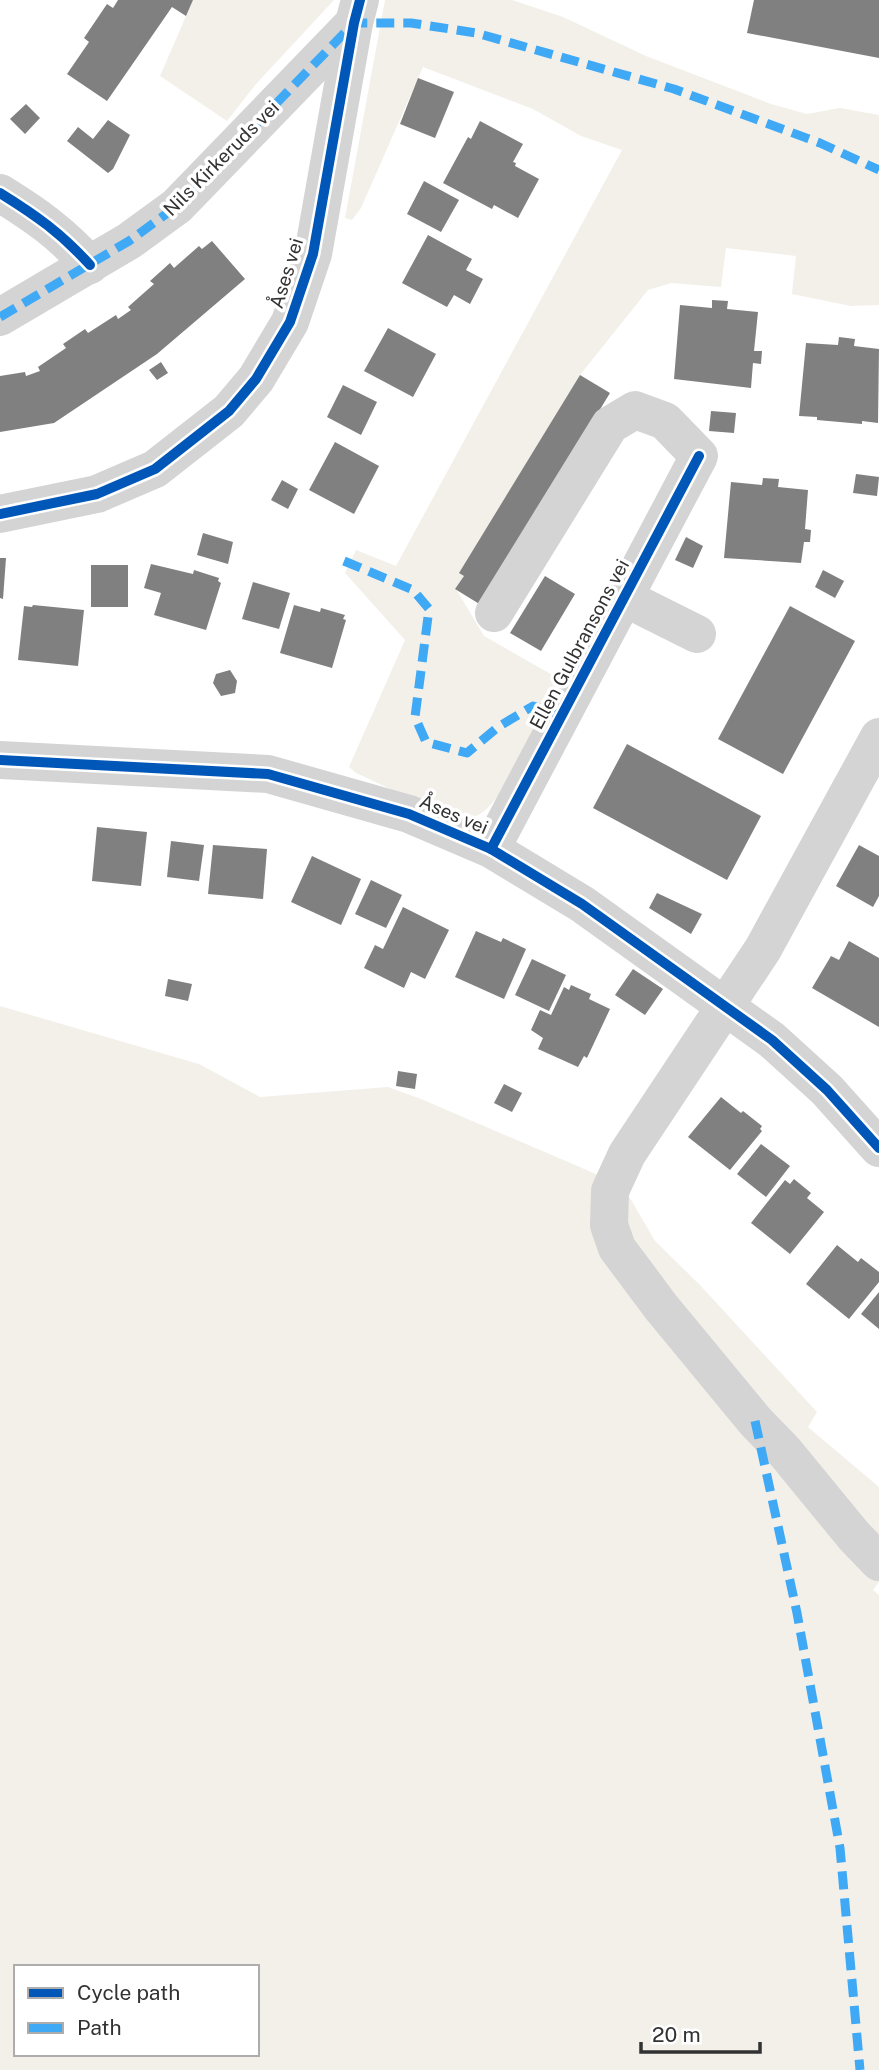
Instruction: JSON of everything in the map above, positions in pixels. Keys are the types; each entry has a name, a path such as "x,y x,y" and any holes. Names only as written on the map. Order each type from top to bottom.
{"street":[{"name":"Nils Kirkeruds vei","path":"0,317 129,241 177,205 357,11"},
{"name":"Åses vei","path":"0,514 97,494 155,469 229,411 256,379 290,322 313,254 357,11"},
{"path":"0,193 37,215 62,235 90,265"},
{"name":"Ellen Gulbransons vei","path":"491,849 699,456 665,421 635,411 610,425 494,613"},
{"path":"623,597 697,634"},
{"path":"879,737 763,949 627,1154 610,1192 609,1225 617,1248 661,1307 853,1536 879,1562"},
{"name":"Åses vei","path":"0,760 268,774 409,814 491,849 582,904 772,1040 827,1090 879,1149"}],"shaded area":[{"path":"193,0 334,0 256,84 227,121 160,76"},
{"path":"385,0 512,0 563,17 646,56 771,104 807,114 840,108 879,115 879,305 851,306 792,294 796,256 726,248 721,287 671,283 648,290 580,375 460,573 464,576 456,589 484,636 563,681 509,780 483,812 472,817 431,807 356,773 349,767 405,640 345,573 356,550 396,566 622,150 581,136 533,109 423,67 361,208 352,220 345,218"},
{"path":"0,1006 199,1064 260,1097 388,1087 596,1174 630,1198 655,1241 699,1284 817,1412 808,1427 879,1487 879,1582 873,1590 879,1595 879,2070 0,2070"}],"building":[{"path":"118,0 193,0 186,16 172,7 107,101 67,74 89,42 84,38 107,4 113,8"},
{"path":"754,0 879,0 879,58 747,33"},
{"path":"418,78 454,92 435,138 400,124"},
{"path":"26,104 40,118 25,134 10,119"},
{"path":"108,120 130,135 113,169 108,173 67,141 78,127 93,139"},
{"path":"480,121 523,144 513,162 516,163 515,166 539,179 518,218 494,205 492,209 443,183 468,137 471,139"},
{"path":"424,181 459,200 441,232 407,214"},
{"path":"428,235 472,259 466,270 483,279 470,304 454,295 447,307 402,283"},
{"path":"212,241 245,279 157,354 54,423 0,432 0,376 25,372 26,376 40,371 38,367 66,348 63,344 85,329 88,333 116,315 118,319 131,310 128,307 154,284 150,281 170,263 174,268 199,246 202,249"},
{"path":"712,300 728,301 727,309 758,312 754,351 762,351 761,364 753,363 751,388 674,379 680,305 712,308"},
{"path":"388,328 436,354 413,397 364,371"},
{"path":"839,337 855,339 854,346 879,349 878,423 862,421 862,424 799,416 806,343 838,345"},
{"path":"161,362 168,373 157,380 149,370"},
{"path":"580,375 610,393 481,605 455,589 464,576 459,573"},
{"path":"343,385 377,402 361,435 327,417"},
{"path":"711,411 736,413 734,433 709,431"},
{"path":"335,442 379,466 354,514 309,490"},
{"path":"856,474 879,477 877,496 853,493"},
{"path":"763,478 779,479 778,487 808,490 805,529 811,530 810,542 804,542 801,563 724,558 731,482 762,485"},
{"path":"282,480 298,489 288,509 271,500"},
{"path":"203,533 233,542 228,564 197,555"},
{"path":"686,537 703,546 693,568 675,560"},
{"path":"0,558 6,558 3,599 0,598"},
{"path":"151,564 193,574 194,570 219,578 221,583 206,630 154,615 161,593 144,588"},
{"path":"91,565 128,565 128,607 91,607"},
{"path":"823,570 844,581 835,598 815,587"},
{"path":"545,576 575,594 541,651 510,633"},
{"path":"253,582 290,593 279,629 242,619"},
{"path":"294,605 320,612 321,608 345,615 343,619 346,620 332,668 280,653"},
{"path":"24,606 84,610 78,666 18,660"},
{"path":"790,606 855,641 783,774 718,739"},
{"path":"230,670 237,681 235,693 221,696 213,683 216,674"},
{"path":"627,744 761,816 727,880 593,808"},
{"path":"97,827 147,832 141,886 92,881"},
{"path":"171,841 204,845 199,881 167,877"},
{"path":"213,845 267,849 263,899 208,894"},
{"path":"859,845 879,856 879,896 873,907 836,886"},
{"path":"312,856 361,879 341,925 291,902"},
{"path":"371,880 402,895 386,928 355,914"},
{"path":"657,893 702,914 691,934 649,908"},
{"path":"403,907 449,930 425,979 411,972 404,988 364,968 375,945 383,949"},
{"path":"476,931 501,942 503,938 526,949 504,999 455,977"},
{"path":"849,941 879,958 879,1027 812,988 831,956 839,960"},
{"path":"532,959 566,975 549,1011 515,995"},
{"path":"633,969 663,989 645,1015 615,995"},
{"path":"168,979 192,984 188,1001 165,996"},
{"path":"571,985 591,994 589,999 610,1009 587,1058 584,1056 578,1067 538,1049 543,1038 531,1030 540,1010 551,1015 564,987 569,990"},
{"path":"398,1071 417,1074 415,1089 396,1086"},
{"path":"504,1084 522,1093 512,1112 494,1103"},
{"path":"721,1097 762,1126 762,1131 730,1170 688,1137"},
{"path":"761,1144 790,1166 766,1197 737,1174"},
{"path":"794,1179 811,1193 807,1198 824,1212 790,1254 751,1223 785,1180 790,1184"},
{"path":"837,1245 858,1262 861,1258 879,1272 879,1282 849,1319 806,1284"},
{"path":"879,1292 879,1329 861,1314"}],"marked path":[{"path":"0,317 129,241 177,206 354,23 411,23 476,33 674,89 820,143 879,170"},
{"path":"344,561 413,590 429,609 415,717 426,742 467,753 498,727 533,706 562,715"},
{"path":"755,1421 797,1613 840,1848 860,2070"}],"cycle path":[{"path":"0,514 97,494 155,469 229,411 256,379 290,322 313,254 360,0"},
{"path":"0,193 48,226 90,265"},
{"path":"491,849 699,456"},
{"path":"0,760 268,774 409,814 491,849 582,904 772,1040 827,1090 879,1148"}]}
